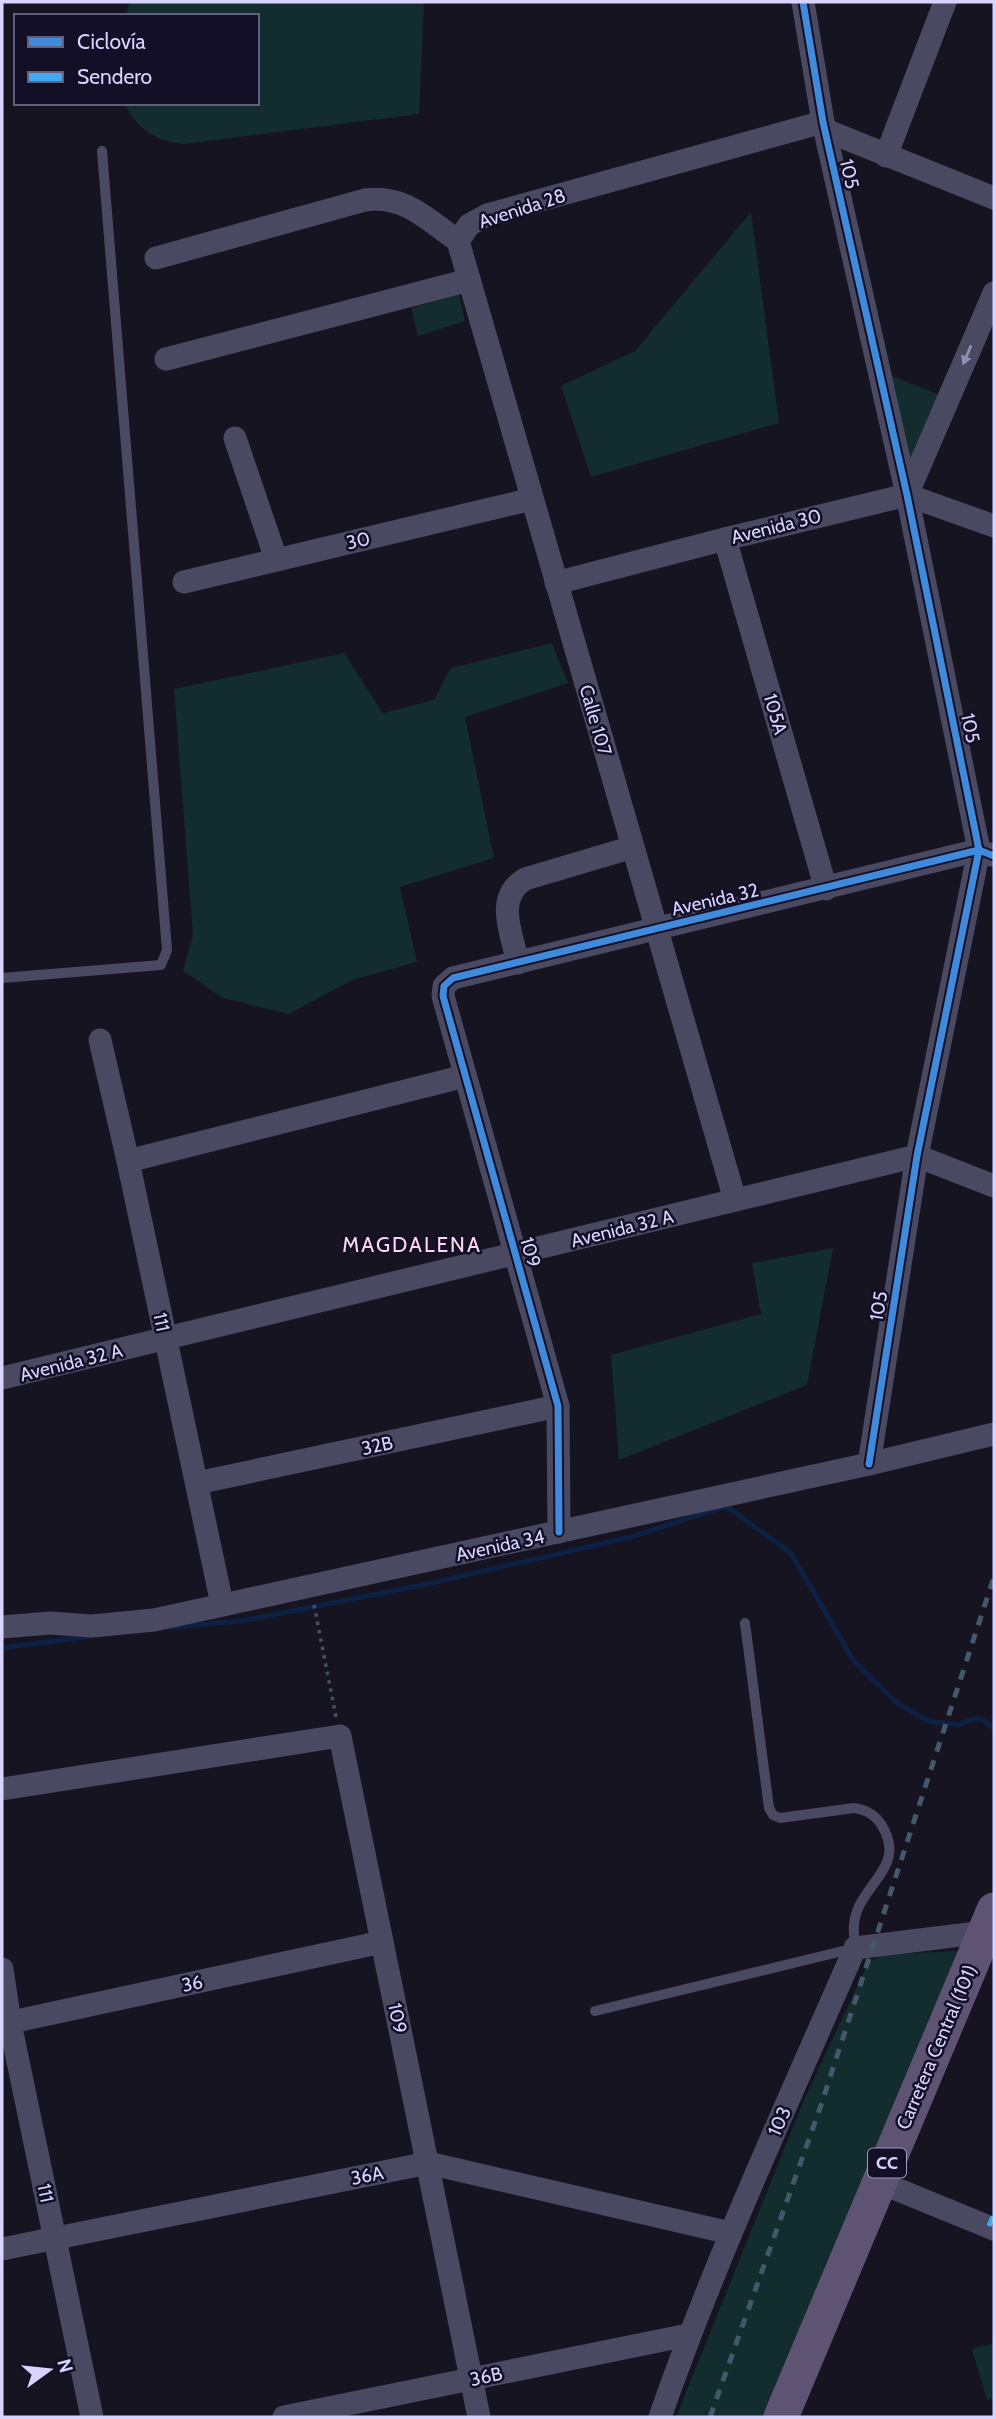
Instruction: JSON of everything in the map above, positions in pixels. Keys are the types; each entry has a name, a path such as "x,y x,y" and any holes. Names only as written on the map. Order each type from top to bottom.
{"main road":[{"name":"Carretera Central (101)","path":"781,2417 990,1921"}],"street":[{"name":"105","path":"803,2 824,126 987,853 916,1156 869,1464"},
{"path":"886,156 945,2"},
{"path":"824,126 886,156 994,198"},
{"name":"Avenida 28","path":"156,258 365,200 384,198 402,202 457,241 469,225 487,215 824,126"},
{"name":"Calle 107","path":"457,241 735,1200"},
{"path":"166,359 469,280"},
{"path":"994,293 907,495 994,527"},
{"path":"236,438 276,559"},
{"name":"Avenida 30","path":"556,583 907,495"},
{"name":"30","path":"184,582 532,499"},
{"name":"105A","path":"725,539 826,889"},
{"path":"519,963 507,910 507,898 514,886 525,880 633,847"},
{"name":"Avenida 32","path":"444,986 453,978 987,853"},
{"name":"109","path":"444,986 443,996 558,1406 559,1532"},
{"name":"111","path":"100,1040 222,1604"},
{"path":"128,1161 465,1076"},
{"path":"916,1156 994,1186"},
{"name":"Avenida 32 A","path":"2,1378 916,1156"},
{"name":"32B","path":"197,1483 558,1406"},
{"name":"Avenida 34","path":"2,1627 50,1623 92,1626 154,1620 869,1464 992,1429"},
{"path":"2,1789 340,1736"},
{"name":"109","path":"340,1736 479,2417"},
{"path":"855,1948 990,1921"},
{"name":"36","path":"6,2023 382,1942"},
{"name":"103","path":"660,2417 688,2335 730,2233 855,1948"},
{"name":"111","path":"2,1969 6,2023 92,2417"},
{"name":"36A","path":"2,2249 428,2163 730,2233"},
{"path":"879,2182 994,2229"},
{"name":"36B","path":"284,2417 688,2335"}],"lane":[{"path":"2,978 161,965 167,950 102,151"},
{"path":"595,2011 855,1948 853,1923 858,1908 889,1859 890,1846 886,1832 866,1810 854,1808 780,1818 773,1815 769,1808 745,1623"}],"path":[{"path":"317,1619 340,1736"}],"green space":[{"path":"129,2 424,2 419,114 183,144 155,137 141,127 125,105 259,105 259,14 126,14"},
{"path":"751,212 779,423 591,477 561,386 635,351"},
{"path":"459,294 465,321 418,336 411,308"},
{"path":"889,375 940,395 917,459 908,462"},
{"path":"552,643 568,683 465,717 494,858 400,887 417,962 352,980 289,1014 223,998 183,971 193,935 174,689 344,653 383,713 434,700 451,668"},
{"path":"833,1248 807,1385 619,1460 611,1355 761,1314 752,1263"},
{"path":"958,1951 765,2417 676,2417 804,2100 869,1961 889,1954"},
{"path":"994,2343 994,2398 987,2400 972,2349"}],"waterway":[{"path":"167,1628 247,1620 427,1584 631,1537 726,1506 791,1553 853,1660 897,1703 928,1721 959,1725 973,1719 981,1719 994,1728"},
{"path":"2,1648 91,1636"}],"railway":[{"path":"710,2417 819,2111 994,1577"}],"marked path":[{"path":"989,2226 994,2214"}],"cycle path":[{"path":"803,2 823,122 907,495 979,850 917,1156 869,1464"},
{"path":"559,1532 558,1406 443,996 444,986 453,978 979,850 994,856"}],"district":[{"name":"MAGDALENA","path":"412,1245"}]}
